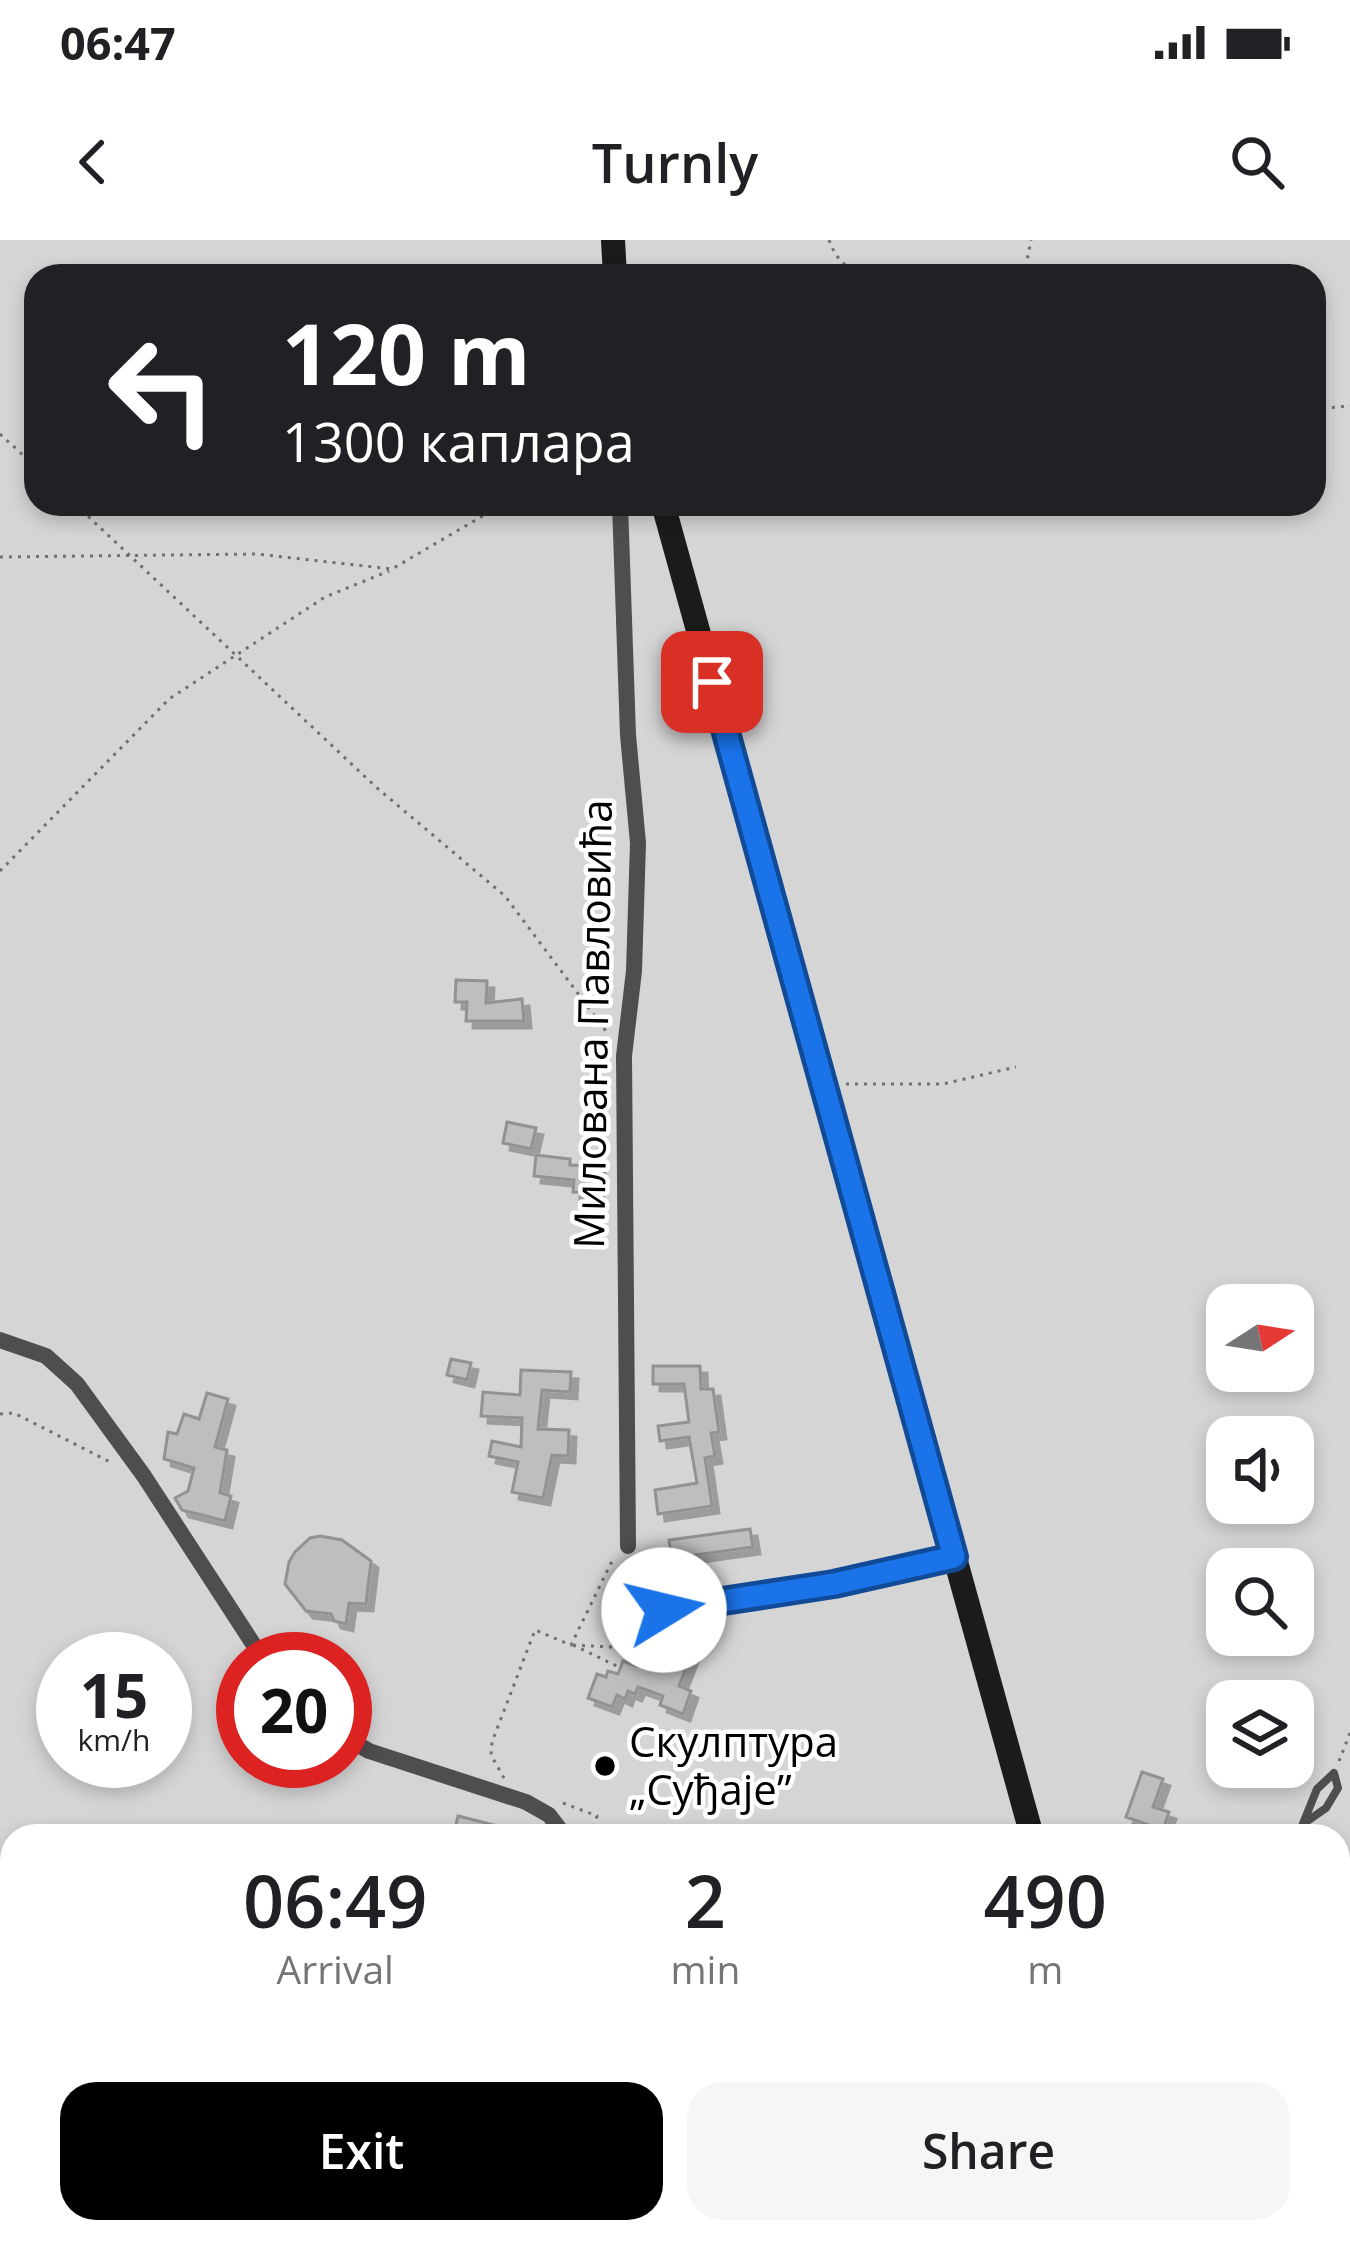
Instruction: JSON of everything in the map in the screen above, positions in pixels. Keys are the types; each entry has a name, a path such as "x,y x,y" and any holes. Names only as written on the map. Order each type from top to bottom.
{"main road":[{"path":"666,516 1029,1824"}],"street":[{"name":"Милована Павловића","path":"620,516 628,735 638,843 634,971 624,1056 628,1538"},
{"path":"0,1340 46,1356 77,1384 144,1476 245,1632"},
{"path":"372,1751 526,1802 556,1824"}],"lane":[{"path":"664,1610 834,1584 954,1557"},
{"path":"1334,1774 1337,1788 1326,1808 1306,1822 1317,1789 1334,1774"}],"path":[{"path":"0,434 24,456"},
{"path":"88,516 376,787 505,896 624,1056"},
{"path":"0,871 170,699 325,597 392,569 483,516"},
{"path":"0,557 257,554 392,569"},
{"path":"823,1082 911,1087 1016,1067"},
{"path":"0,1414 14,1414 116,1465"},
{"path":"571,1645 628,1538"},
{"path":"571,1645 610,1647 634,1656 648,1623 664,1610"},
{"path":"518,1786 495,1766 492,1742 535,1630 621,1667"},
{"path":"604,1660 610,1647"},
{"path":"1334,1774 1350,1733"},
{"path":"553,1799 597,1816 594,1824"}],"shaded area":[{"path":"0,240 1350,240 1350,1824 0,1824"}],"building":[{"path":"456,980 487,981 486,1003 522,999 524,1021 466,1021 467,1002 455,1002"},
{"path":"507,1122 536,1128 531,1149 503,1143"},
{"path":"536,1155 570,1159 570,1165 598,1166 596,1193 573,1192 574,1180 534,1176"},
{"path":"451,1359 471,1363 467,1380 447,1375"},
{"path":"653,1366 700,1366 701,1389 713,1389 719,1432 711,1433 715,1456 705,1458 712,1506 658,1514 655,1490 697,1483 689,1437 660,1441 658,1426 689,1422 684,1384 653,1384"},
{"path":"521,1370 571,1372 570,1392 542,1390 538,1429 569,1430 568,1456 552,1455 543,1498 512,1492 518,1462 489,1456 492,1441 521,1447 522,1418 481,1416 483,1392 520,1395"},
{"path":"207,1393 228,1399 215,1447 227,1450 220,1493 231,1496 225,1521 182,1510 175,1498 188,1491 194,1468 164,1459 168,1432 177,1434 184,1414 199,1419"},
{"path":"750,1529 753,1547 695,1555 696,1560 673,1564 669,1540"},
{"path":"310,1538 342,1540 371,1561 366,1604 349,1603 346,1624 334,1621 331,1614 306,1611 285,1584 295,1552"},
{"path":"650,1633 693,1650 679,1686 691,1691 683,1714 660,1705 663,1696 638,1687 635,1694 628,1691 625,1699 617,1695 612,1707 588,1698 597,1674 618,1674 623,1661 637,1666"},
{"path":"1142,1772 1163,1779 1153,1807 1169,1812 1165,1824 1126,1817"},
{"path":"458,1816 490,1824 456,1824"}],"place":[{"name":"Скулптура „Суђаје”","path":"605,1766"}],"route":[{"path":"664,1610 834,1584 954,1557 712,682"}]}
